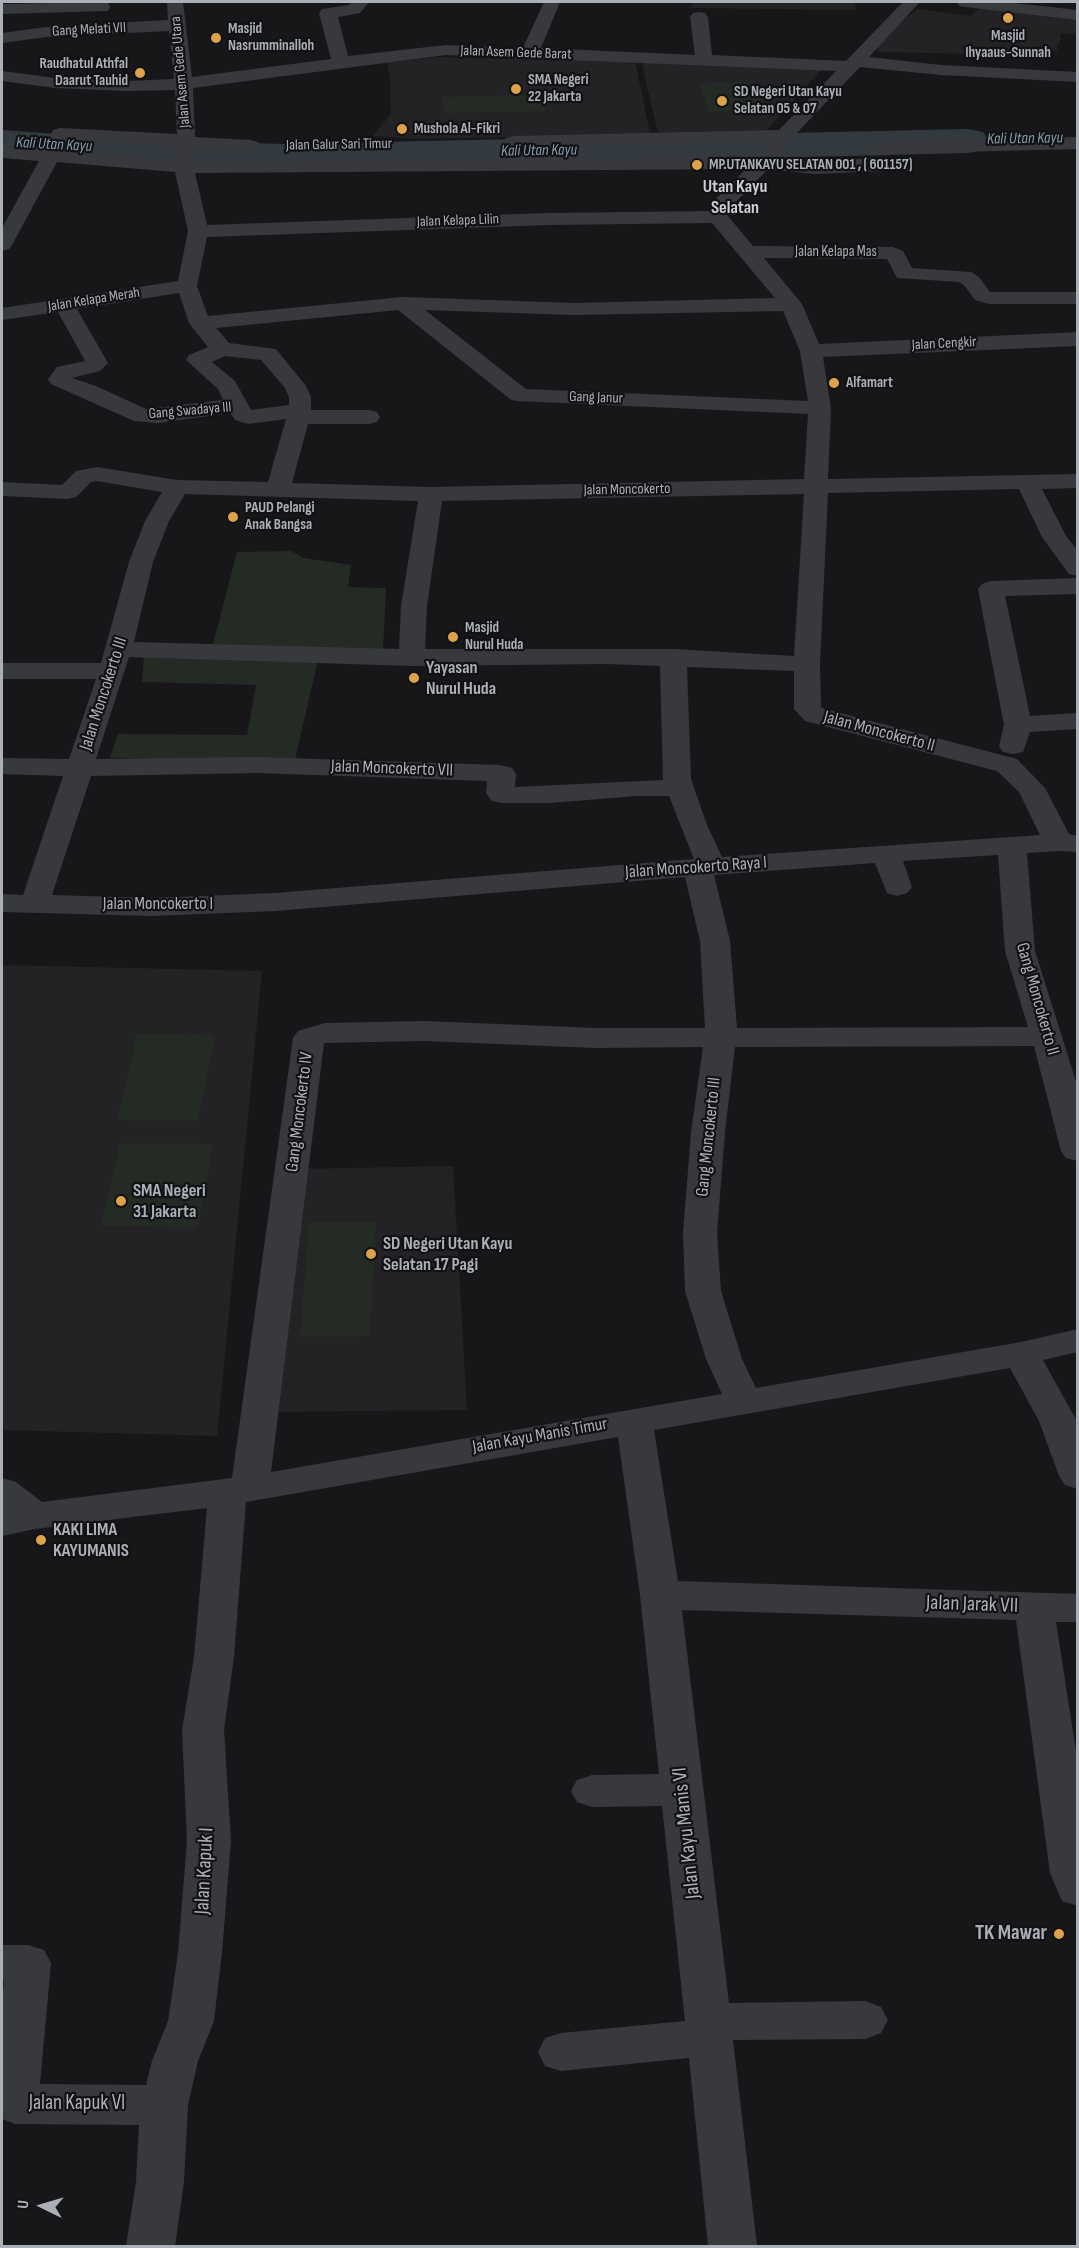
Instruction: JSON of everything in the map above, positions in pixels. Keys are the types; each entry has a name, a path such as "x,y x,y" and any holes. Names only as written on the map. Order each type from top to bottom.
{"street":[{"path":"341,63 323,7 354,9 361,2"},
{"path":"530,53 552,2"},
{"path":"718,218 721,205 912,2"},
{"path":"965,2 1077,15"},
{"path":"153,5 175,3"},
{"name":"Jalan Asem Gede Utara","path":"175,3 184,84 185,156 198,231"},
{"path":"10,6 119,6"},
{"path":"699,17 704,59"},
{"name":"Gang Melati VII","path":"2,38 46,32 177,25"},
{"name":"Jalan Asem Gede Barat","path":"2,74 74,84 184,84 446,50 853,63 1077,78"},
{"path":"2,74 23,68"},
{"path":"62,98 74,84"},
{"name":"Jalan Galur Sari Timur","path":"36,132 185,156 264,146"},
{"path":"493,143 775,149 1077,143"},
{"path":"775,149 813,168 859,165 904,166"},
{"name":"Jalan Galur Sari Timur","path":"2,152 51,156 185,156 775,149"},
{"path":"2,245 51,156"},
{"name":"Jalan Kelapa Lilin","path":"198,231 537,219 718,218"},
{"name":"Jalan Moncokerto II","path":"718,218 750,252 791,304 811,351 820,408 807,664 808,709 815,715 1007,765 1031,788 1067,843"},
{"path":"198,231 187,286 200,323 222,349"},
{"name":"Jalan Kelapa Mas","path":"750,252 893,253 904,274 964,276 972,281 982,296 989,298 1077,297"},
{"name":"Jalan Kelapa Merah","path":"2,314 187,286"},
{"path":"200,323 403,303 574,309 791,304"},
{"name":"Gang Janur","path":"403,303 518,394 524,396 820,408"},
{"name":"Gang Swadaya III","path":"64,304 97,363 60,375 59,379 64,383 97,395 142,416 168,415 237,405 243,416 248,417 299,414"},
{"name":"Jalan Cengkir","path":"811,351 1077,339"},
{"path":"237,405 227,386 197,360 222,349 268,354 295,386 300,397 299,414 278,491"},
{"path":"299,414 369,417"},
{"name":"Jalan Moncokerto","path":"2,489 63,493 68,492 84,476 97,474 177,487 431,494 1077,481"},
{"path":"1027,482 1054,537 1077,569"},
{"name":"Jalan Moncokerto III","path":"35,903 115,660 141,562 157,521 177,487"},
{"path":"412,657 414,606 431,494"},
{"path":"1007,765 1018,725 991,589 1077,586"},
{"path":"2,671 115,660 412,657 673,657 807,664"},
{"name":"Gang Moncokerto III","path":"673,657 675,748 680,788 704,866 716,941 720,1037 708,1132 700,1233 703,1291 724,1359 744,1401"},
{"path":"1018,725 1077,721"},
{"name":"Jalan Moncokerto VII","path":"80,768 257,765 500,773 502,774 500,794 502,795 550,795 636,788 680,788"},
{"path":"2,766 80,768"},
{"name":"Jalan Moncokerto Raya I","path":"315,899 704,866 1067,843"},
{"name":"Gang Moncokerto II","path":"1012,845 1020,951 1047,1036 1077,1151"},
{"path":"886,854 897,886"},
{"name":"Jalan Moncokerto I","path":"2,903 152,907 315,899"},
{"name":"Gang Moncokerto IV","path":"239,1490 309,1038 325,1033 424,1031 595,1038 720,1037"},
{"path":"720,1037 1047,1036"},
{"name":"Jalan Kayu Manis Timur","path":"18,1520 239,1490 1021,1354 1077,1340"},
{"path":"1021,1354 1058,1421 1077,1476"},
{"name":"Jalan Kayu Manis VI","path":"634,1420 660,1595 733,2247"},
{"name":"Jalan Kapuk I","path":"151,2247 160,2182 164,2105 175,2061 191,2021 200,1953 209,1841 203,1730 239,1490"},
{"path":"2,1491 18,1520"},
{"name":"Jalan Jarak VII","path":"660,1595 1034,1607 1072,1873 1077,1889"},
{"path":"1034,1607 1077,1608"},
{"path":"592,1791 682,1790"},
{"name":"Jalan Kapuk VI","path":"2,1963 28,1963 15,2104 164,2105"},
{"path":"561,2052 709,2029 865,2020"}],"shaded area":[{"path":"692,2 855,2 856,10 691,8"},
{"path":"983,5 1077,17 1077,32 1060,33 1061,40 1057,45 1057,51 1035,51 1034,55 877,52 879,40 917,9 971,16"},
{"name":"SMA Negeri 22 Jakarta","path":"438,57 635,61 650,134 420,139 373,136 391,114 387,62"},
{"name":"SD Negeri Utan Kayu Selatan 05 & 07","path":"641,60 822,69 764,133 658,133"},
{"path":"753,82 765,111 709,112 699,83"},
{"path":"542,95 545,111 444,113 442,97"},
{"path":"291,551 304,558 351,565 348,587 386,588 383,651 212,648 237,552"},
{"path":"144,655 318,660 295,760 110,758 118,734 247,735 256,685 142,682"},
{"name":"SMA Negeri 31 Jakarta","path":"2,965 262,971 217,1436 2,1430"},
{"path":"137,1034 215,1035 198,1121 117,1120"},
{"path":"120,1143 213,1144 198,1228 101,1226"},
{"name":"SD Negeri Utan Kayu Selatan 17 Pagi","path":"453,1166 467,1410 266,1412 295,1169"},
{"path":"309,1222 376,1222 370,1336 300,1337"}],"waterway":[{"name":"Kali Utan Kayu","path":"2,142 152,153 289,157 968,141"}],"place":[{"name":"Masjid Ihyaaus-Sunnah","path":"1008,18"},
{"name":"Masjid Nasrumminalloh","path":"216,38"},
{"name":"Raudhatul Athfal Daarut Tauhid","path":"140,73"},
{"name":"SMA Negeri 22 Jakarta","path":"516,89"},
{"name":"SD Negeri Utan Kayu Selatan 05 & 07","path":"722,101"},
{"name":"Mushola Al-Fikri","path":"402,129"},
{"name":"MP.UTANKAYU SELATAN 001 , ( 601157)","path":"697,165"},
{"name":"Alfamart","path":"834,383"},
{"name":"PAUD Pelangi Anak Bangsa","path":"233,517"},
{"name":"Masjid Nurul Huda","path":"453,637"},
{"name":"Yayasan Nurul Huda","path":"414,678"},
{"name":"SMA Negeri 31 Jakarta","path":"121,1201"},
{"name":"SD Negeri Utan Kayu Selatan 17 Pagi","path":"371,1254"},
{"name":"KAKI LIMA KAYUMANIS","path":"41,1540"},
{"name":"TK Mawar","path":"1059,1934"}],"district":[{"name":"Utan Kayu Selatan","path":"735,198"}]}
